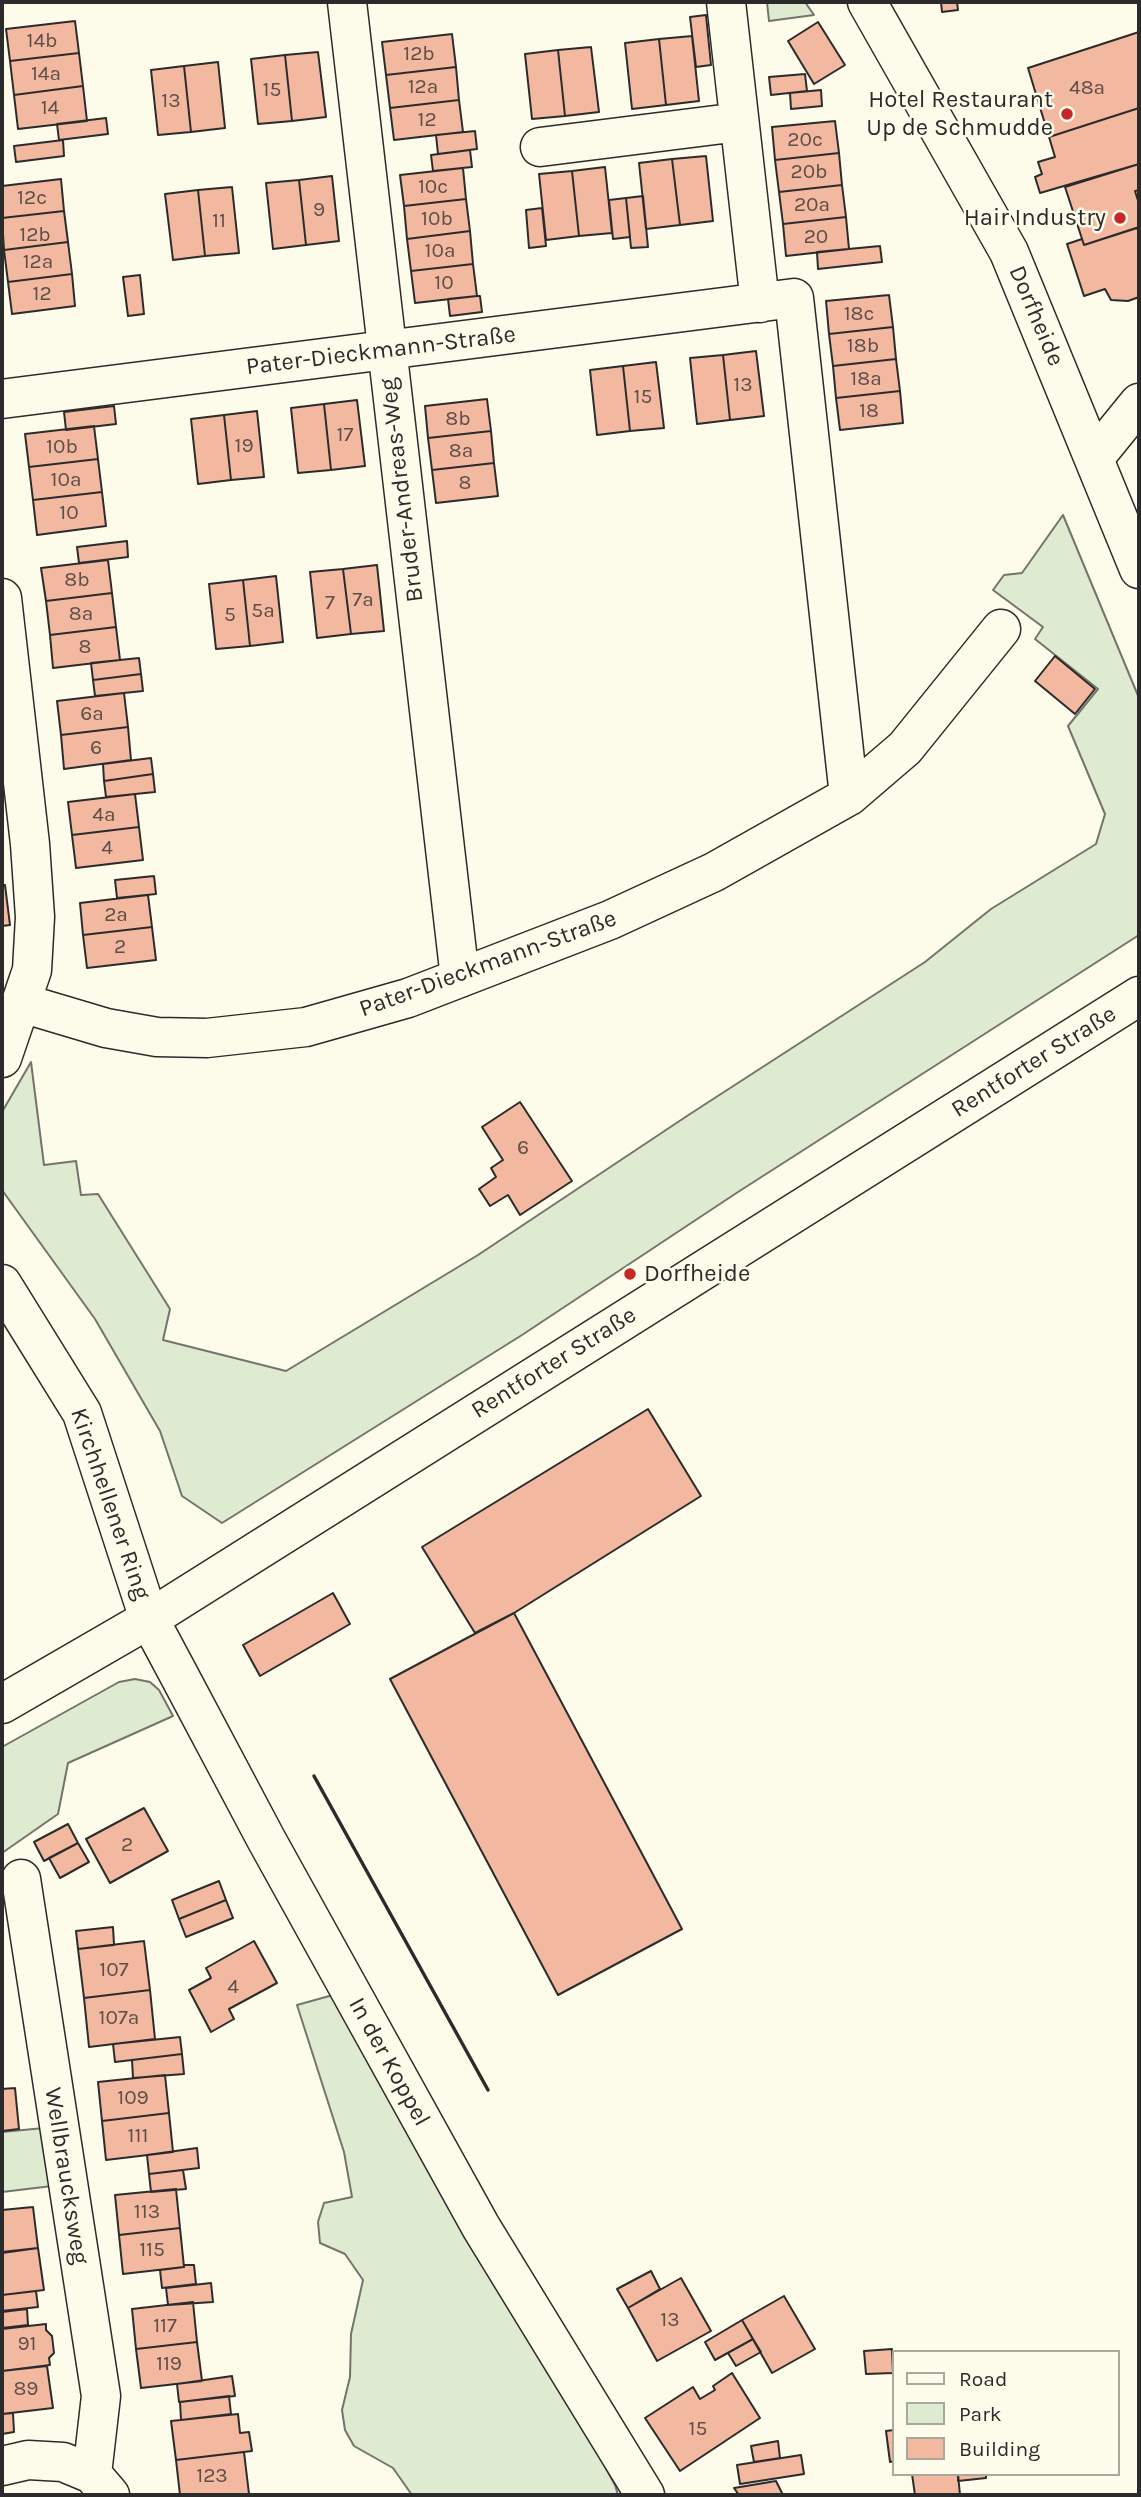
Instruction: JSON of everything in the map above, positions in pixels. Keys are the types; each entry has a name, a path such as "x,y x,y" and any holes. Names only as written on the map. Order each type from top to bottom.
{"street":[{"name":"Bruder-Andreas-Weg","path":"347,2 460,978"},
{"path":"726,2 760,303"},
{"name":"Dorfheide","path":"867,2 1009,252 1139,569"},
{"path":"540,147 739,122"},
{"name":"Pater-Dieckmann-Straße","path":"2,399 794,298 849,796"},
{"path":"1095,457 1139,403"},
{"path":"2,598 16,846 35,917 32,970 2,1058"},
{"name":"Pater-Dieckmann-Straße","path":"22,1003 106,1028 157,1037 207,1038 306,1027 408,998 610,920 714,872 849,796 905,748 1001,629"},
{"name":"Rentforter Straße","path":"2,1704 149,1619 1139,996"},
{"name":"Kirchhellener Ring","path":"2,1284 82,1413 149,1619"},
{"name":"In der Koppel","path":"149,1619 266,1839 481,2227 645,2495"},
{"name":"Wellbraucksweg","path":"20,1879 100,2396 101,2485"},
{"name":"Wellbraucksweg","path":"2,2466 28,2460 63,2462 101,2485"}],"green space":[{"path":"767,2 805,2 814,15 769,21"},
{"path":"1063,515 1139,698 1139,935 738,1192 522,1335 222,1523 182,1496 160,1431 95,1319 2,1190 2,1112 31,1062 44,1165 76,1161 81,1195 98,1194 170,1309 163,1340 286,1371 478,1255 925,962 991,909 1096,844 1105,814 1068,726 1098,689 1035,639 1043,627 993,590 1004,575 1022,573"},
{"path":"135,1679 150,1682 159,1690 173,1716 68,1763 58,1814 2,1853 2,1747 119,1682"},
{"path":"333,1995 578,2417 618,2495 412,2495 393,2468 354,2446 345,2430 342,2410 350,2377 351,2334 363,2280 345,2254 320,2243 318,2222 324,2203 352,2197 344,2152 297,2005"},
{"path":"44,2128 52,2186 2,2192 2,2132"}],"building":[{"path":"941,2 957,2 958,10 942,12"},
{"path":"706,15 711,65 696,67 690,17"},
{"path":"75,21 79,53 10,61 6,29"},
{"path":"818,22 845,65 814,84 788,41"},
{"path":"1139,32 1139,108 1049,137 1028,68"},
{"path":"452,34 456,67 386,75 382,42"},
{"path":"692,36 699,101 666,105 659,39"},
{"path":"659,39 666,105 632,109 625,43"},
{"path":"591,47 599,112 565,116 558,50"},
{"path":"558,50 565,116 532,119 525,54"},
{"path":"318,52 326,117 292,121 285,55"},
{"path":"79,53 83,86 14,95 10,61"},
{"path":"285,55 292,121 258,124 251,59"},
{"path":"218,62 225,128 191,132 184,66"},
{"path":"184,66 191,132 158,135 151,70"},
{"path":"456,67 459,100 390,108 386,75"},
{"path":"805,74 807,91 771,95 769,77"},
{"path":"83,86 87,121 18,129 14,95"},
{"path":"821,90 822,106 791,109 790,93"},
{"path":"459,100 463,132 394,140 390,108"},
{"path":"1139,108 1139,164 1040,193 1035,177 1042,174 1038,162 1055,157 1049,137"},
{"path":"106,118 108,134 59,140 57,124"},
{"path":"835,121 839,153 775,160 772,127"},
{"path":"475,131 477,149 438,154 436,135"},
{"path":"63,140 64,156 16,162 14,146"},
{"path":"470,150 472,167 433,171 431,155"},
{"path":"839,153 842,185 779,192 775,160"},
{"path":"706,156 713,221 680,225 672,159"},
{"path":"672,159 680,225 646,229 639,163"},
{"path":"1139,164 1139,190 1135,191 1139,204 1139,227 1084,245 1065,187"},
{"path":"605,167 612,233 579,236 572,171"},
{"path":"463,168 466,199 404,206 400,175"},
{"path":"572,171 579,236 546,240 539,174"},
{"path":"332,176 339,241 306,245 299,180"},
{"path":"61,179 64,211 2,218 2,186"},
{"path":"299,180 306,245 273,249 266,183"},
{"path":"842,185 846,217 783,224 779,192"},
{"path":"232,187 239,253 205,256 198,190"},
{"path":"198,190 205,256 173,260 165,194"},
{"path":"643,196 648,247 631,248 626,198"},
{"path":"626,198 630,237 613,239 609,200"},
{"path":"466,199 470,231 407,239 404,206"},
{"path":"542,208 546,246 529,248 526,210"},
{"path":"64,211 68,242 4,250 2,218"},
{"path":"846,217 849,249 786,256 783,224"},
{"path":"1137,228 1139,297 1128,301 1111,300 1105,289 1084,296 1067,244 1082,239 1084,245"},
{"path":"470,231 473,264 411,271 407,239"},
{"path":"68,242 72,274 8,282 4,250"},
{"path":"880,246 882,262 818,269 817,252"},
{"path":"473,264 477,296 415,303 411,271"},
{"path":"72,274 75,306 12,314 8,282"},
{"path":"140,275 144,314 128,316 123,277"},
{"path":"889,295 893,327 829,334 826,301"},
{"path":"480,296 482,312 450,316 448,299"},
{"path":"893,327 896,359 833,366 829,334"},
{"path":"756,351 764,416 730,420 723,355"},
{"path":"723,355 730,420 697,424 690,358"},
{"path":"896,359 900,391 836,398 833,366"},
{"path":"656,362 664,428 630,431 623,366"},
{"path":"623,366 630,431 597,435 590,370"},
{"path":"900,391 903,423 840,430 836,398"},
{"path":"487,399 491,431 428,438 425,406"},
{"path":"357,400 365,466 331,470 324,404"},
{"path":"324,404 331,470 298,473 291,408"},
{"path":"114,406 116,424 66,430 64,412"},
{"path":"257,411 264,477 231,480 224,415"},
{"path":"224,415 231,480 198,484 191,419"},
{"path":"94,426 98,459 29,467 25,434"},
{"path":"491,431 494,463 432,470 428,438"},
{"path":"98,459 102,492 33,500 29,467"},
{"path":"494,463 498,496 436,503 432,470"},
{"path":"102,492 106,526 37,535 33,500"},
{"path":"127,541 128,557 79,563 77,547"},
{"path":"108,560 112,593 46,601 41,568"},
{"path":"377,565 384,631 351,634 343,569"},
{"path":"343,569 351,634 317,638 310,572"},
{"path":"276,576 283,642 250,646 243,580"},
{"path":"243,580 250,646 216,649 209,584"},
{"path":"112,593 116,627 50,635 46,601"},
{"path":"116,627 120,660 53,668 50,635"},
{"path":"1055,656 1095,689 1075,714 1035,681"},
{"path":"139,658 141,674 93,680 91,663"},
{"path":"141,674 143,691 95,696 93,680"},
{"path":"124,693 128,727 61,735 57,701"},
{"path":"128,727 131,760 64,769 61,735"},
{"path":"151,758 153,774 104,781 103,764"},
{"path":"153,774 155,792 106,797 104,781"},
{"path":"135,794 139,827 72,835 68,802"},
{"path":"139,827 143,860 76,868 72,835"},
{"path":"154,876 156,894 117,898 115,880"},
{"path":"2,885 5,885 10,925 2,926"},
{"path":"148,895 152,927 83,935 80,903"},
{"path":"152,927 156,960 87,968 83,935"},
{"path":"520,1102 572,1181 520,1215 508,1195 490,1206 479,1189 496,1177 491,1168 503,1160 482,1127"},
{"path":"648,1409 701,1496 514,1613 475,1633 422,1547"},
{"path":"333,1593 350,1624 260,1676 243,1645"},
{"path":"514,1613 682,1929 558,1995 390,1679"},
{"path":"144,1808 168,1851 110,1883 86,1839"},
{"path":"68,1824 78,1843 44,1861 34,1842"},
{"path":"78,1843 89,1862 60,1878 49,1858"},
{"path":"219,1881 226,1900 179,1919 172,1900"},
{"path":"226,1900 233,1918 186,1937 179,1919"},
{"path":"113,1927 114,1945 78,1949 76,1931"},
{"path":"144,1941 150,1990 84,1998 78,1949"},
{"path":"254,1941 277,1983 229,2009 234,2019 211,2032 189,1990 211,1978 206,1968"},
{"path":"150,1990 155,2039 89,2047 84,1998"},
{"path":"180,2037 182,2054 115,2062 113,2044"},
{"path":"182,2054 184,2074 133,2078 132,2060"},
{"path":"165,2075 169,2113 102,2121 98,2082"},
{"path":"15,2088 19,2129 2,2131 2,2089"},
{"path":"169,2113 173,2152 106,2160 102,2121"},
{"path":"197,2148 199,2168 149,2174 147,2155"},
{"path":"183,2170 186,2189 151,2192 149,2174"},
{"path":"176,2189 180,2228 119,2235 115,2195"},
{"path":"33,2207 38,2248 2,2252 2,2210"},
{"path":"180,2228 184,2267 123,2274 119,2235"},
{"path":"38,2248 44,2290 2,2295 2,2253"},
{"path":"194,2265 196,2284 162,2288 160,2270"},
{"path":"651,2271 660,2289 628,2308 617,2289"},
{"path":"681,2278 711,2331 657,2361 628,2308"},
{"path":"211,2283 213,2302 168,2305 166,2288"},
{"path":"36,2291 38,2307 2,2311 2,2295"},
{"path":"784,2296 815,2349 772,2373 742,2320"},
{"path":"193,2302 197,2342 136,2349 132,2309"},
{"path":"27,2309 28,2325 2,2328 2,2312"},
{"path":"742,2320 753,2339 715,2360 705,2342"},
{"path":"46,2324 46,2330 52,2336 54,2353 49,2358 50,2365 2,2371 2,2329"},
{"path":"753,2339 761,2352 736,2366 728,2353"},
{"path":"197,2342 202,2381 141,2388 136,2349"},
{"path":"892,2349 892,2373 866,2374 864,2351"},
{"path":"47,2366 53,2408 2,2414 2,2371"},
{"path":"732,2373 760,2418 680,2471 645,2418 693,2387 700,2399 715,2390 713,2386"},
{"path":"232,2376 235,2396 179,2402 177,2384"},
{"path":"229,2396 231,2414 181,2420 180,2402"},
{"path":"13,2413 14,2432 2,2434 2,2414"},
{"path":"238,2414 240,2433 249,2432 252,2451 176,2460 171,2421"},
{"path":"892,2430 890,2462 886,2431"},
{"path":"778,2441 780,2458 754,2462 751,2446"},
{"path":"244,2452 249,2494 180,2495 176,2460"},
{"path":"801,2455 804,2474 740,2484 737,2465"},
{"path":"912,2476 958,2476 960,2495 915,2495"},
{"path":"958,2476 986,2476 986,2478 958,2481"},
{"path":"776,2481 783,2495 739,2495 734,2488"}],"wall":[{"path":"314,1776 488,2090"}],"place":[{"name":"Hotel Restaurant Up de Schmudde","path":"1067,114"},
{"name":"Hair Industry","path":"1120,218"},
{"name":"Dorfheide","path":"630,1274"}]}
